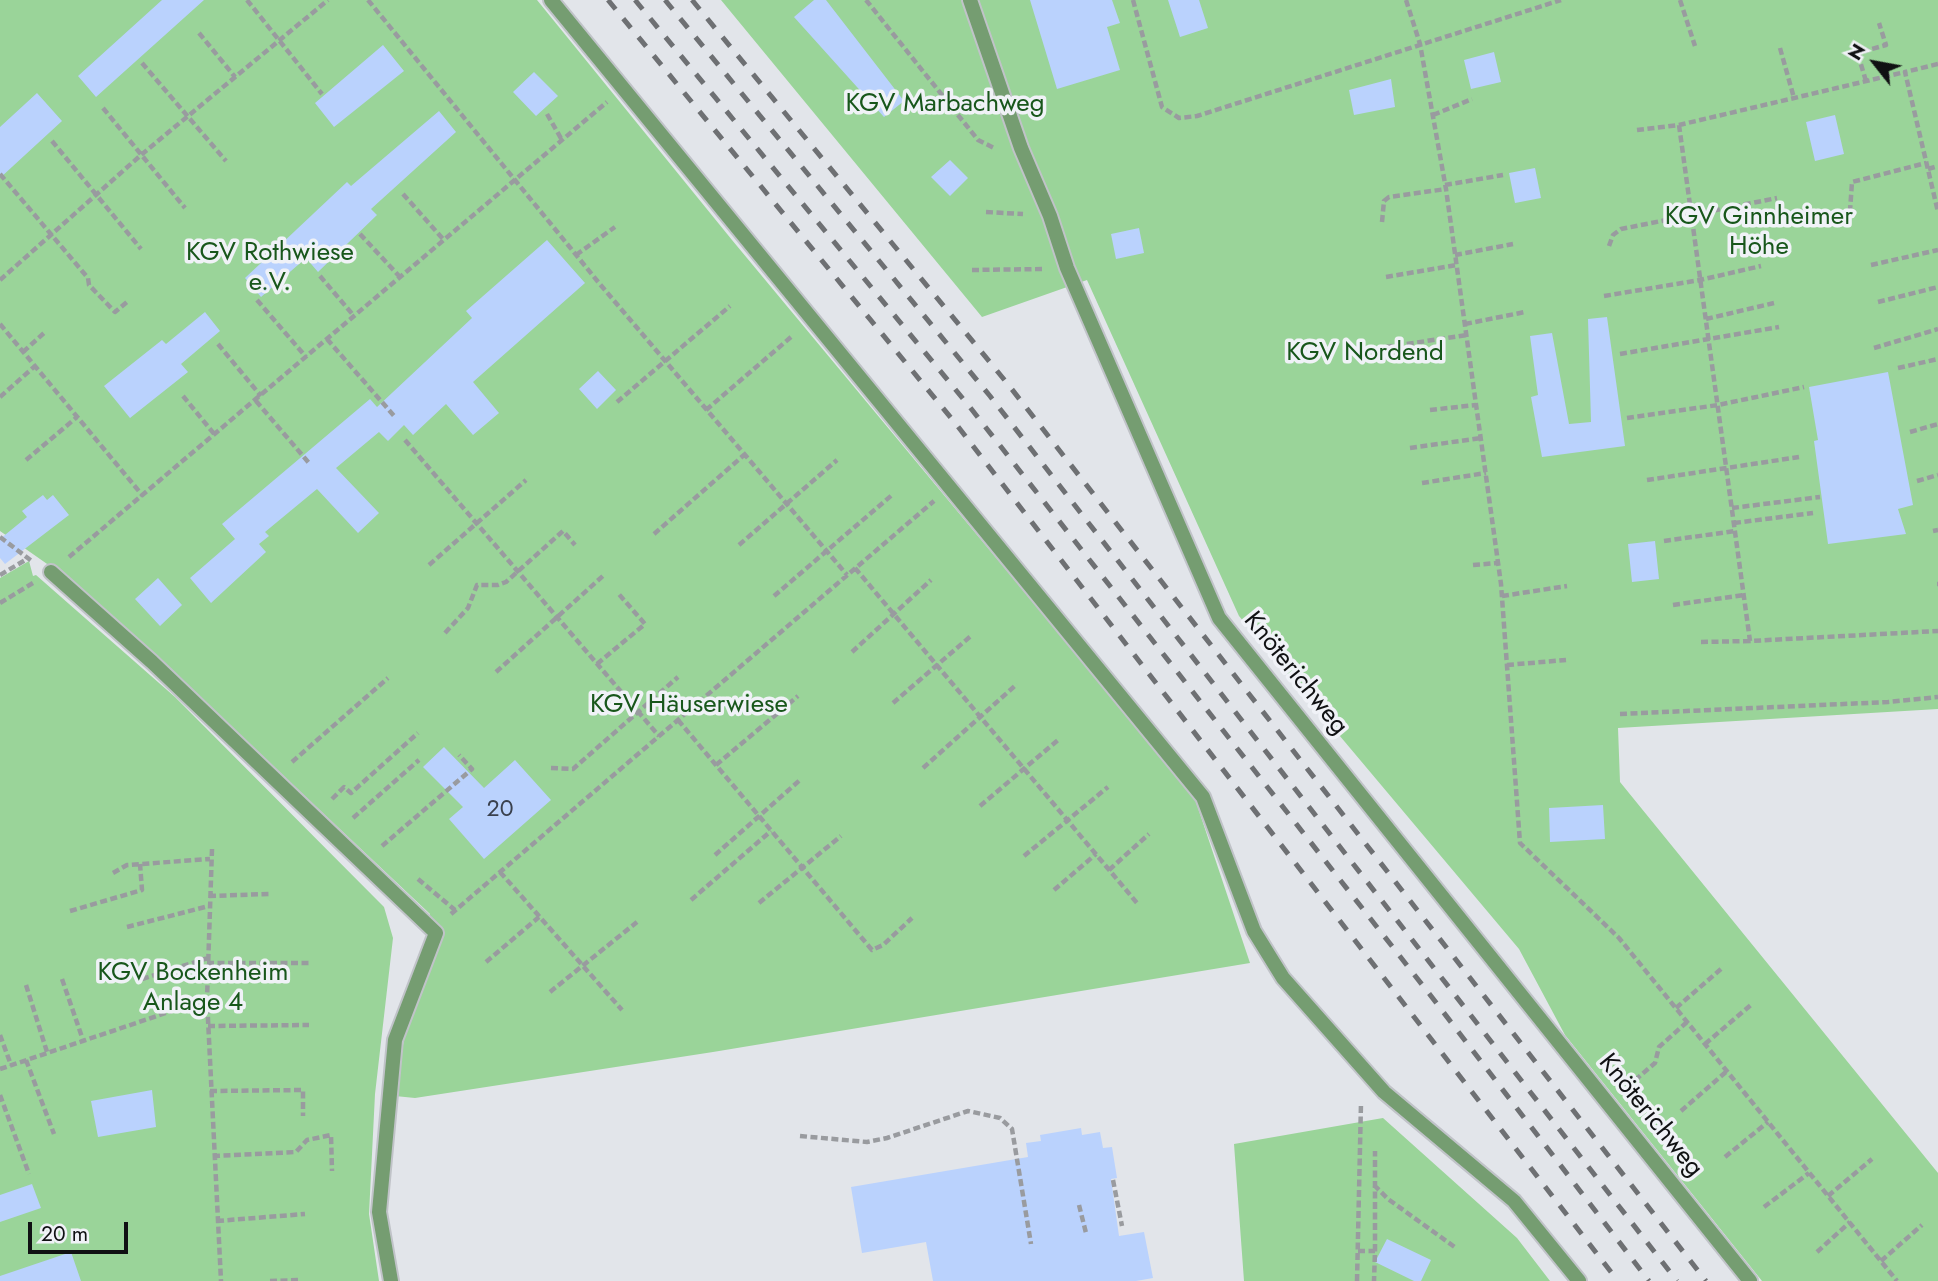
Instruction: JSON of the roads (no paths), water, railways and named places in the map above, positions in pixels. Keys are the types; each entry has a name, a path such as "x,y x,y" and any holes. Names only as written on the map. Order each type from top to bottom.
{"lane":[{"path":"551,0 1203,797 1254,931 1283,978 1384,1092 1514,1201 1579,1281"},
{"name":"Knöterichweg","path":"970,0 1021,148 1050,216 1067,268 1219,618 1750,1281"},
{"path":"51,572 162,671 436,933 395,1040 379,1212 391,1281"}],"railway":[{"path":"608,0 956,424 1618,1281"},
{"path":"635,0 969,406 1431,996 1649,1281"},
{"path":"665,0 990,396 1677,1281"},
{"path":"692,0 1007,383 1706,1281"}],"park label":[{"name":"KGV Marbachweg","path":"945,105"},
{"name":"KGV Ginnheimer Höhe","path":"1759,233"},
{"name":"KGV Rothwiese e.V.","path":"270,269"},
{"name":"KGV Nordend","path":"1365,354"},
{"name":"KGV Häuserwiese","path":"689,706"},
{"name":"KGV Bockenheim Anlage 4","path":"193,989"}]}
